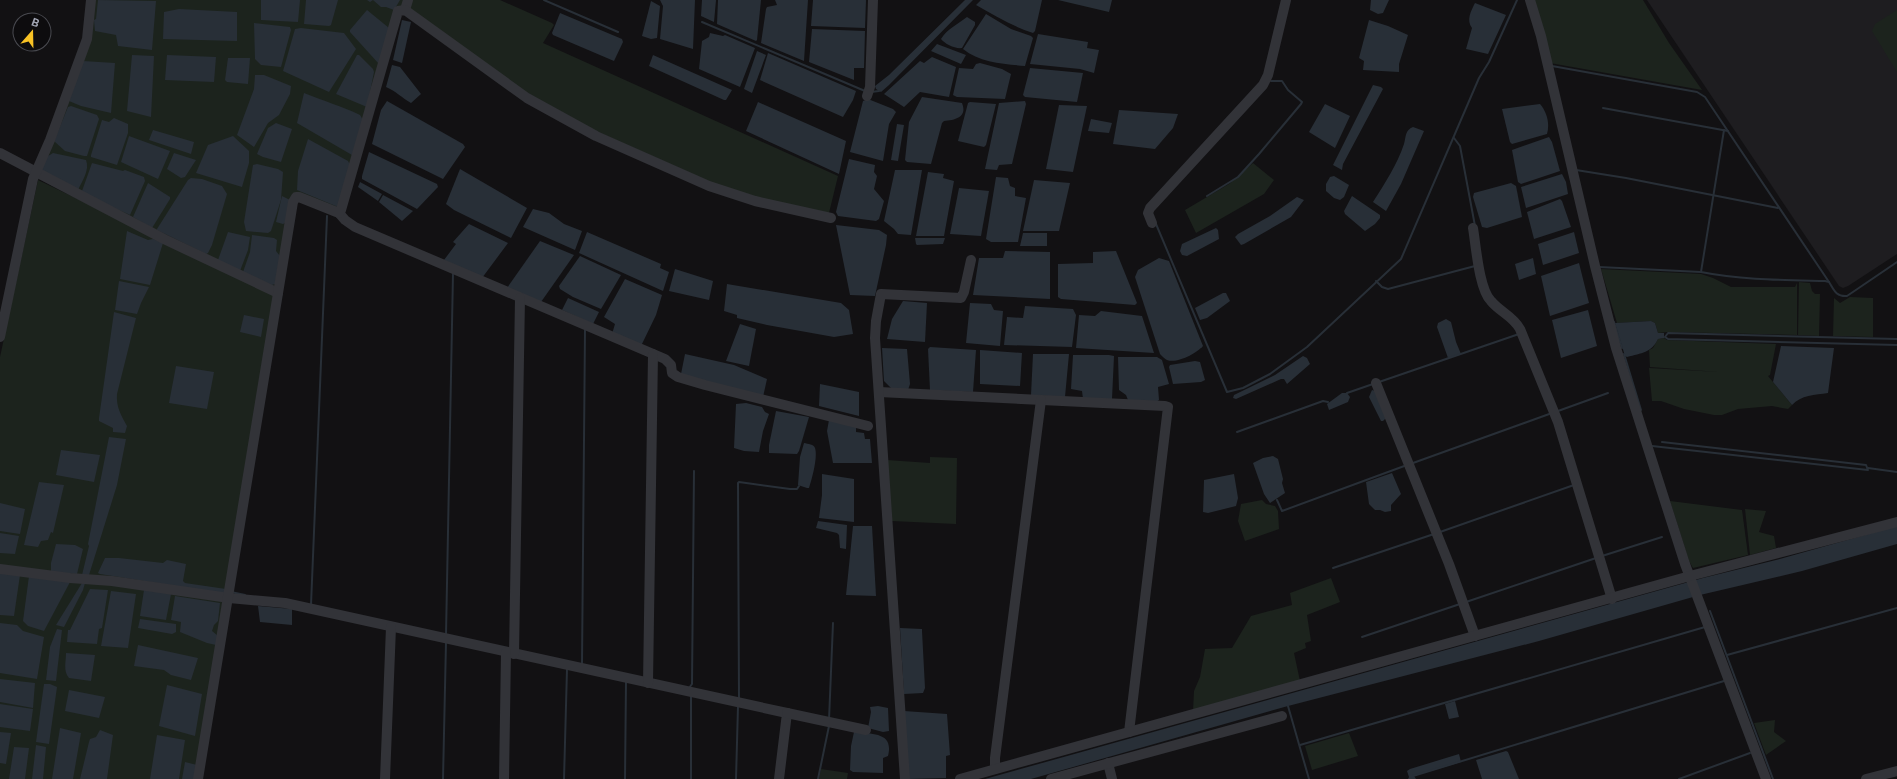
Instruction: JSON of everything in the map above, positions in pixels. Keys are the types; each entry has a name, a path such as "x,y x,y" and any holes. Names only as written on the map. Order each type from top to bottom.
{"street":[{"path":"0,337 35,173 50,140 87,39 92,0"},
{"path":"405,10 408,0"},
{"path":"867,96 870,87 873,0"},
{"path":"1152,223 1148,213 1150,208 1266,80 1286,0"},
{"path":"1530,0 1541,36 1595,266 1616,348 1690,577 1766,779"},
{"path":"339,213 374,100 397,14 401,9 405,10 527,98 596,136 709,186 754,201 830,218"},
{"path":"0,153 35,173 164,239 278,293"},
{"path":"198,779 294,199 299,197 339,213 345,220 355,227 653,354 668,361 671,365 672,372 678,377 868,426"},
{"path":"1473,228 1479,266 1487,296 1493,303 1513,319 1520,329 1558,422 1612,599"},
{"path":"905,779 876,328 881,294 961,298 964,292 971,260"},
{"path":"504,779 510,653 520,298"},
{"path":"648,683 653,354"},
{"path":"1376,383 1449,564 1475,636"},
{"path":"879,392 1168,407 1129,732"},
{"path":"995,769 995,758 1041,400"},
{"path":"960,779 1690,577 1897,522"},
{"path":"0,569 86,578 229,598 285,603 866,730"},
{"path":"385,779 391,627"},
{"path":"780,779 787,713"},
{"path":"1051,779 1282,716"},
{"path":"1108,763 1112,779"},
{"path":"1866,779 1897,771"}],"shaded area":[{"path":"92,0 405,0 338,211 298,194 279,278 274,287 37,172 89,41"},
{"path":"98,0 156,1 152,50 118,46 116,35 95,31 94,20 96,19"},
{"path":"261,0 300,0 298,22 261,20"},
{"path":"306,0 338,0 331,25 304,24"},
{"path":"373,0 400,0 394,10 381,7"},
{"path":"410,0 500,0 552,23 554,25 543,43 838,176 829,213 763,199 715,184 596,131 524,91 408,7"},
{"path":"660,0 695,0 693,49 660,39 663,6"},
{"path":"702,0 716,0 714,22 701,16"},
{"path":"718,0 761,0 756,41 717,24"},
{"path":"775,0 808,0 804,61 761,43 766,9 767,7 777,5"},
{"path":"813,0 866,0 865,28 811,26"},
{"path":"965,0 973,0 889,85 881,92 876,89 875,86 889,75"},
{"path":"981,0 1042,0 1035,31 1033,33 1018,27 976,5"},
{"path":"1058,0 1112,0 1109,12"},
{"path":"1371,0 1389,0 1383,13 1378,14 1370,10"},
{"path":"1534,0 1643,0 1669,43 1702,90 1550,63"},
{"path":"1647,0 1897,0 1897,254 1848,286 1843,288 1839,286"},
{"path":"651,1 660,6 657,38 651,39 642,36"},
{"path":"1475,3 1506,15 1488,54 1466,49 1472,28 1469,19"},
{"path":"179,9 237,12 237,41 163,39 164,12"},
{"path":"367,10 389,28 379,64 350,32 350,30"},
{"path":"1897,10 1897,72 1872,31 1875,24"},
{"path":"560,13 622,39 623,42 614,61 553,35 552,33"},
{"path":"986,14 1011,29 1033,38 1025,66 985,60 970,54 963,49"},
{"path":"967,17 975,22 975,25 962,48 950,46 941,39 949,29"},
{"path":"402,20 411,22 402,63 393,60"},
{"path":"1369,20 1388,26 1408,35 1399,64 1399,72 1363,70 1364,61 1359,58"},
{"path":"254,23 290,27 291,30 281,67 261,65 255,59"},
{"path":"301,28 344,33 356,49 329,92 283,71 295,29"},
{"path":"812,29 865,31 864,68 854,68 854,80 809,62"},
{"path":"710,33 723,36 725,35 755,48 740,87 699,69 702,41 709,37"},
{"path":"1038,34 1088,42 1087,48 1099,50 1094,73 1080,69 1030,64"},
{"path":"937,44 966,55 961,64 931,51"},
{"path":"757,51 766,55 752,93 744,89"},
{"path":"768,53 856,91 853,100 843,117 760,80"},
{"path":"132,55 154,56 151,117 127,111"},
{"path":"167,55 216,57 214,82 165,80"},
{"path":"357,55 359,55 373,69 374,72 367,107 336,94"},
{"path":"653,55 732,90 726,100 724,100 649,66"},
{"path":"932,57 956,67 949,97 920,92 904,107 884,94 920,61 924,63"},
{"path":"228,58 250,58 248,84 227,82 225,80"},
{"path":"83,61 115,63 111,113 81,106 69,101"},
{"path":"980,63 1002,69 1011,74 1005,99 957,97 953,95 959,68 973,69 976,64"},
{"path":"392,65 400,67 421,94 411,103 393,90 386,87"},
{"path":"1030,68 1083,73 1077,102 1025,97 1023,95"},
{"path":"255,75 264,75 291,86 290,94 279,115 268,123 254,147 237,135 254,89"},
{"path":"1373,85 1383,89 1343,164 1342,170 1333,165"},
{"path":"304,93 360,115 363,120 352,155 297,123"},
{"path":"922,97 962,103 963,108 962,115 956,119 944,121 942,123 931,164 907,162 905,160 909,122"},
{"path":"868,99 893,109 896,112 889,124 883,161 850,152 863,101"},
{"path":"387,101 463,144 465,147 443,179 372,144 381,110"},
{"path":"1025,101 1026,104 1012,164 999,165 997,170 985,169 999,103"},
{"path":"758,102 846,141 839,174 746,131"},
{"path":"968,103 996,104 986,145 984,147 958,141"},
{"path":"1325,104 1350,116 1335,148 1309,132"},
{"path":"1540,104 1547,118 1547,134 1512,144 1510,142 1502,109"},
{"path":"1059,105 1087,106 1073,172 1046,169"},
{"path":"71,106 97,115 99,119 87,156 65,151 54,141 68,107"},
{"path":"1119,110 1178,114 1173,128 1155,149 1113,144"},
{"path":"114,118 128,124 128,133 117,165 91,157 102,120 109,122"},
{"path":"1091,119 1112,123 1109,133 1088,131"},
{"path":"276,123 292,129 281,162 257,154 268,128"},
{"path":"897,124 904,125 898,161 891,160"},
{"path":"1413,127 1424,131 1401,184 1386,211 1373,202 1398,159 1408,130"},
{"path":"153,130 194,142 191,154 149,140"},
{"path":"129,136 170,151 158,179 121,162"},
{"path":"233,136 249,151 249,163 242,187 196,173 208,145"},
{"path":"1549,137 1552,142 1560,171 1521,184 1518,182 1512,150"},
{"path":"308,139 348,161 350,165 338,207 297,190 298,171"},
{"path":"369,152 437,184 438,187 417,209 362,179"},
{"path":"53,153 86,160 86,172 78,190 41,171 45,158"},
{"path":"174,153 196,160 185,177 181,178 167,169"},
{"path":"849,159 875,165 874,172 877,176 874,189 884,201 879,219 876,221 838,216 836,212"},
{"path":"92,163 123,171 125,170 144,177 145,181 130,215 83,194 82,191"},
{"path":"1253,163 1274,180 1264,194 1196,233 1185,210 1229,184"},
{"path":"257,164 278,169 283,172 281,200 271,231 268,233 246,231 244,222 253,165"},
{"path":"460,169 527,208 511,238 454,210 446,204"},
{"path":"895,170 922,170 911,235 898,234 884,221"},
{"path":"928,172 944,174 943,178 954,181 944,236 916,236"},
{"path":"1562,174 1566,182 1568,194 1526,208 1521,187"},
{"path":"1334,176 1349,185 1344,197 1340,200 1334,198 1326,191 1326,184 1330,177"},
{"path":"996,177 1008,178 1010,186 1015,188 1015,196 1026,198 1018,242 991,242 986,239"},
{"path":"191,178 202,179 222,186 227,194 212,245 206,254 157,230 188,180"},
{"path":"38,180 276,294 226,596 0,567 0,357"},
{"path":"1034,180 1070,183 1059,231 1023,231"},
{"path":"360,182 382,194 378,201 358,187"},
{"path":"148,183 170,197 152,228 133,217"},
{"path":"1511,183 1516,186 1522,217 1487,228 1482,227 1473,197 1474,193"},
{"path":"959,188 989,191 981,236 950,234"},
{"path":"383,195 413,211 402,221 379,202"},
{"path":"282,196 290,200 287,222 283,224 276,222"},
{"path":"1352,196 1380,215 1380,218 1375,224 1365,231 1345,214 1344,211"},
{"path":"1297,197 1304,200 1291,217 1244,244 1241,245 1235,237 1270,216"},
{"path":"1560,199 1571,227 1534,239 1527,212"},
{"path":"533,209 549,213 564,224 582,231 575,250 523,227"},
{"path":"469,224 508,243 482,278 444,260 456,244 453,242"},
{"path":"836,225 879,230 887,235 875,296 850,295"},
{"path":"1216,228 1218,230 1219,239 1187,256 1182,255 1180,251 1182,244"},
{"path":"127,231 148,240 153,239 163,243 150,285 120,279"},
{"path":"228,232 250,237 248,250 240,271 218,260"},
{"path":"587,232 661,264 660,268 669,272 663,291 579,253"},
{"path":"1574,232 1579,253 1543,265 1538,244"},
{"path":"1023,233 1047,233 1047,246 1020,246"},
{"path":"252,235 274,238 277,240 276,251 280,256 275,284 272,285 243,272 250,252"},
{"path":"915,238 945,238 943,244 917,245"},
{"path":"540,241 574,255 541,302 507,288"},
{"path":"1005,251 1050,252 1050,299 973,295 979,258 1003,258"},
{"path":"1116,251 1137,303 1135,305 1061,299 1058,297 1058,264 1093,263 1093,252"},
{"path":"580,256 621,275 601,309 573,297 560,289 559,286"},
{"path":"1159,258 1169,261 1203,346 1192,355 1171,361 1167,360 1160,354 1135,277 1138,270"},
{"path":"1533,258 1536,274 1519,280 1515,264"},
{"path":"1579,263 1589,303 1550,316 1541,276"},
{"path":"675,269 713,281 709,300 669,291"},
{"path":"1601,269 1701,274 1731,287 1795,287 1797,283 1797,335 1658,333 1655,323 1651,321 1617,323"},
{"path":"625,279 662,295 656,315 641,346 612,334 615,324 604,317"},
{"path":"119,281 149,287 137,314 115,310"},
{"path":"1799,282 1810,283 1812,291 1815,294 1820,294 1819,336 1798,335"},
{"path":"727,284 841,303 849,310 853,334 834,337 737,318 737,315 724,311"},
{"path":"1223,293 1226,293 1230,301 1207,318 1200,320 1195,308"},
{"path":"1850,297 1873,298 1873,337 1833,336 1834,298 1840,303"},
{"path":"568,298 599,312 593,324 562,310"},
{"path":"903,301 927,303 925,342 887,339 892,319"},
{"path":"970,303 991,304 994,310 1003,311 1000,346 966,343"},
{"path":"1025,306 1073,309 1076,315 1072,347 1004,345 1007,317 1023,318"},
{"path":"1588,310 1597,346 1561,358 1552,320"},
{"path":"1101,311 1142,316 1154,353 1076,348 1079,315 1095,316"},
{"path":"114,312 136,318 117,394 118,407 127,426 125,433 113,432 113,428 99,421"},
{"path":"244,315 264,319 261,337 240,332"},
{"path":"1446,319 1451,322 1461,354 1448,358 1437,327 1438,323"},
{"path":"1651,321 1655,323 1658,333 1664,333 1664,338 1658,339 1646,352 1627,357 1625,356 1615,323"},
{"path":"740,324 756,329 749,366 726,361"},
{"path":"1664,338 1667,340 1776,344 1770,375 1768,376 1792,405 1788,409 1772,406 1738,409 1722,415 1714,415 1684,409 1661,401 1652,401 1649,368 1719,372 1650,367 1649,350 1653,348 1658,339"},
{"path":"1781,346 1834,348 1828,393 1804,397 1792,405 1773,382"},
{"path":"930,347 976,350 973,392 930,390 928,349"},
{"path":"882,348 907,349 910,384 908,390 893,390 884,381"},
{"path":"980,350 1022,353 1020,386 980,384"},
{"path":"685,354 734,365 767,379 763,397 681,374"},
{"path":"1033,354 1069,354 1065,397 1031,395"},
{"path":"1073,355 1114,356 1112,399 1083,399 1082,391 1071,389"},
{"path":"1303,356 1307,358 1310,364 1287,384 1284,379 1281,379 1236,399 1233,398 1234,395 1275,375"},
{"path":"1118,357 1157,357 1162,360 1169,384 1158,387 1159,400 1156,402 1128,400 1126,395 1119,390"},
{"path":"1195,361 1200,362 1205,380 1201,382 1173,384 1169,367 1170,365"},
{"path":"176,366 214,372 207,409 169,403"},
{"path":"820,384 859,392 859,416 819,406"},
{"path":"1372,390 1375,391 1386,418 1383,421 1381,421 1369,397"},
{"path":"1342,393 1347,393 1350,397 1348,402 1329,410 1327,404"},
{"path":"746,403 762,407 765,412 769,414 763,431 759,452 744,451 734,448 736,404"},
{"path":"776,411 809,417 797,454 769,453 769,445"},
{"path":"829,420 856,427 856,432 864,433 865,439 870,439 872,463 833,463 827,431"},
{"path":"109,437 126,439 117,485 89,575 82,575 89,546 88,544"},
{"path":"804,443 811,444 815,448 816,452 812,479 809,488 798,485 800,457"},
{"path":"61,450 100,455 94,482 56,475"},
{"path":"1273,456 1278,459 1285,493 1270,503 1264,494 1253,463 1263,458"},
{"path":"930,457 957,458 956,524 892,521 887,460 930,463"},
{"path":"1392,473 1401,494 1391,505 1391,511 1385,512 1375,510 1369,504 1366,482"},
{"path":"822,474 854,479 854,522 819,518 822,495"},
{"path":"1234,474 1238,498 1236,506 1208,513 1203,512 1204,480"},
{"path":"39,482 64,485 53,533 51,532 48,540 41,541 38,547 24,545"},
{"path":"1262,500 1266,504 1275,506 1278,511 1279,529 1245,541 1238,521 1241,504"},
{"path":"1670,501 1742,510 1748,555 1693,568 1689,561"},
{"path":"0,503 25,509 20,534 0,531"},
{"path":"1745,509 1766,511 1759,532 1774,536 1776,548 1750,555"},
{"path":"818,521 847,525 846,549 840,548 839,535 837,533 816,528"},
{"path":"853,526 872,526 876,596 846,595"},
{"path":"1897,526 1897,544 1802,571 1700,595 1539,641 1288,706 1031,779 985,779 1703,578 1776,560"},
{"path":"0,533 19,536 15,554 0,553"},
{"path":"56,544 75,545 83,549 77,574 51,572 51,563"},
{"path":"105,558 119,558 163,563 167,560 186,564 183,581 185,583 226,589 226,594 100,574 98,573"},
{"path":"0,573 83,581 225,601 195,779 0,779"},
{"path":"0,573 20,575 14,616 0,615"},
{"path":"29,576 70,582 44,631 28,626 23,621"},
{"path":"1331,578 1340,602 1307,615 1311,641 1305,643 1306,648 1294,653 1300,681 1193,711 1194,691 1200,677 1205,649 1232,648 1251,616 1292,605 1290,593"},
{"path":"82,583 85,583 83,590 64,627 56,625"},
{"path":"90,589 108,590 102,628 99,629 97,644 67,642 68,630 70,630"},
{"path":"144,590 171,594 166,620 140,616"},
{"path":"111,591 136,594 128,648 101,646"},
{"path":"175,596 220,603 218,621 214,625 212,631 218,636 216,645 180,632 181,622 171,620"},
{"path":"258,606 292,609 292,625 260,622"},
{"path":"140,619 176,624 176,632 172,634 138,628"},
{"path":"0,623 17,625 23,631 44,637 37,679 0,673"},
{"path":"900,628 922,629 925,688 923,693 904,694"},
{"path":"57,629 62,630 56,681 46,680 50,647"},
{"path":"138,645 198,658 191,680 171,675 164,670 134,666"},
{"path":"66,653 95,655 91,681 69,678 65,669"},
{"path":"0,679 35,683 33,708 0,702"},
{"path":"44,684 50,684 57,687 49,744 36,742"},
{"path":"167,685 202,694 195,736 159,726"},
{"path":"69,690 105,697 99,718 65,711"},
{"path":"1455,701 1459,717 1449,719 1445,704"},
{"path":"0,704 33,709 30,731 0,727"},
{"path":"878,706 888,708 889,731 883,732 868,728 871,712 870,707"},
{"path":"904,711 947,714 950,755 946,756 946,778 908,779"},
{"path":"1775,720 1774,732 1786,741 1766,755 1754,723"},
{"path":"60,728 81,733 73,779 52,779"},
{"path":"100,730 113,735 107,779 80,779 90,739 96,737"},
{"path":"856,731 881,736 888,743 888,756 883,758 883,773 853,772 850,770 851,746 854,732"},
{"path":"0,732 11,733 6,764 0,763"},
{"path":"1349,733 1358,756 1312,770 1305,746"},
{"path":"157,735 185,740 179,779 150,779"},
{"path":"36,745 46,747 43,779 32,779"},
{"path":"14,747 29,748 25,779 9,779"},
{"path":"1506,751 1508,752 1519,779 1482,779 1476,760"},
{"path":"1459,754 1461,762 1414,776 1416,779 1408,779 1409,777 1407,771 1410,769"},
{"path":"185,762 197,765 195,779 182,779"},
{"path":"821,769 848,773 847,779 819,779"}],"waterway":[{"path":"544,0 618,32"},
{"path":"1156,224 1227,392 1243,388 1270,374 1307,347 1401,259 1479,78 1489,62 1517,0"},
{"path":"702,22 865,91"},
{"path":"1552,66 1697,92 1705,97 1829,282"},
{"path":"1207,196 1238,177 1301,104 1302,102 1288,90 1282,81 1271,81"},
{"path":"871,92 879,91"},
{"path":"1603,108 1728,131"},
{"path":"1701,272 1724,130"},
{"path":"1454,138 1460,146 1475,226"},
{"path":"1576,170 1626,178 1778,208"},
{"path":"311,605 327,216"},
{"path":"1599,267 1701,272 1731,277 1763,279 1825,281 1829,282 1838,294 1847,296 1897,262"},
{"path":"1376,281 1382,287 1388,289 1475,266"},
{"path":"446,635 453,273"},
{"path":"1614,322 1622,348"},
{"path":"582,664 585,329"},
{"path":"1897,339 1668,333 1665,337 1668,339 1897,345"},
{"path":"1379,382 1519,334"},
{"path":"1624,354 1641,410"},
{"path":"1347,393 1373,384"},
{"path":"1558,411 1608,393"},
{"path":"1237,432 1323,401 1328,402"},
{"path":"1413,463 1552,413"},
{"path":"1652,446 1868,470 1866,465 1662,442"},
{"path":"1277,500 1282,511 1407,465"},
{"path":"1868,468 1897,472"},
{"path":"689,688 692,684 694,471"},
{"path":"739,699 738,483 790,489 797,489 799,486"},
{"path":"1440,532 1574,485"},
{"path":"1333,568 1434,534"},
{"path":"1602,556 1662,537"},
{"path":"1466,602 1596,558"},
{"path":"231,592 245,595"},
{"path":"1362,637 1460,604"},
{"path":"1727,655 1897,608"},
{"path":"1710,611 1773,779"},
{"path":"829,720 833,623"},
{"path":"1300,745 1705,627"},
{"path":"443,779 446,642"},
{"path":"564,779 567,669"},
{"path":"1413,776 1724,681"},
{"path":"625,779 626,682"},
{"path":"691,695 691,779"},
{"path":"736,779 738,706"},
{"path":"1288,706 1309,779"},
{"path":"818,779 829,726"},
{"path":"1679,779 1750,753"}]}
